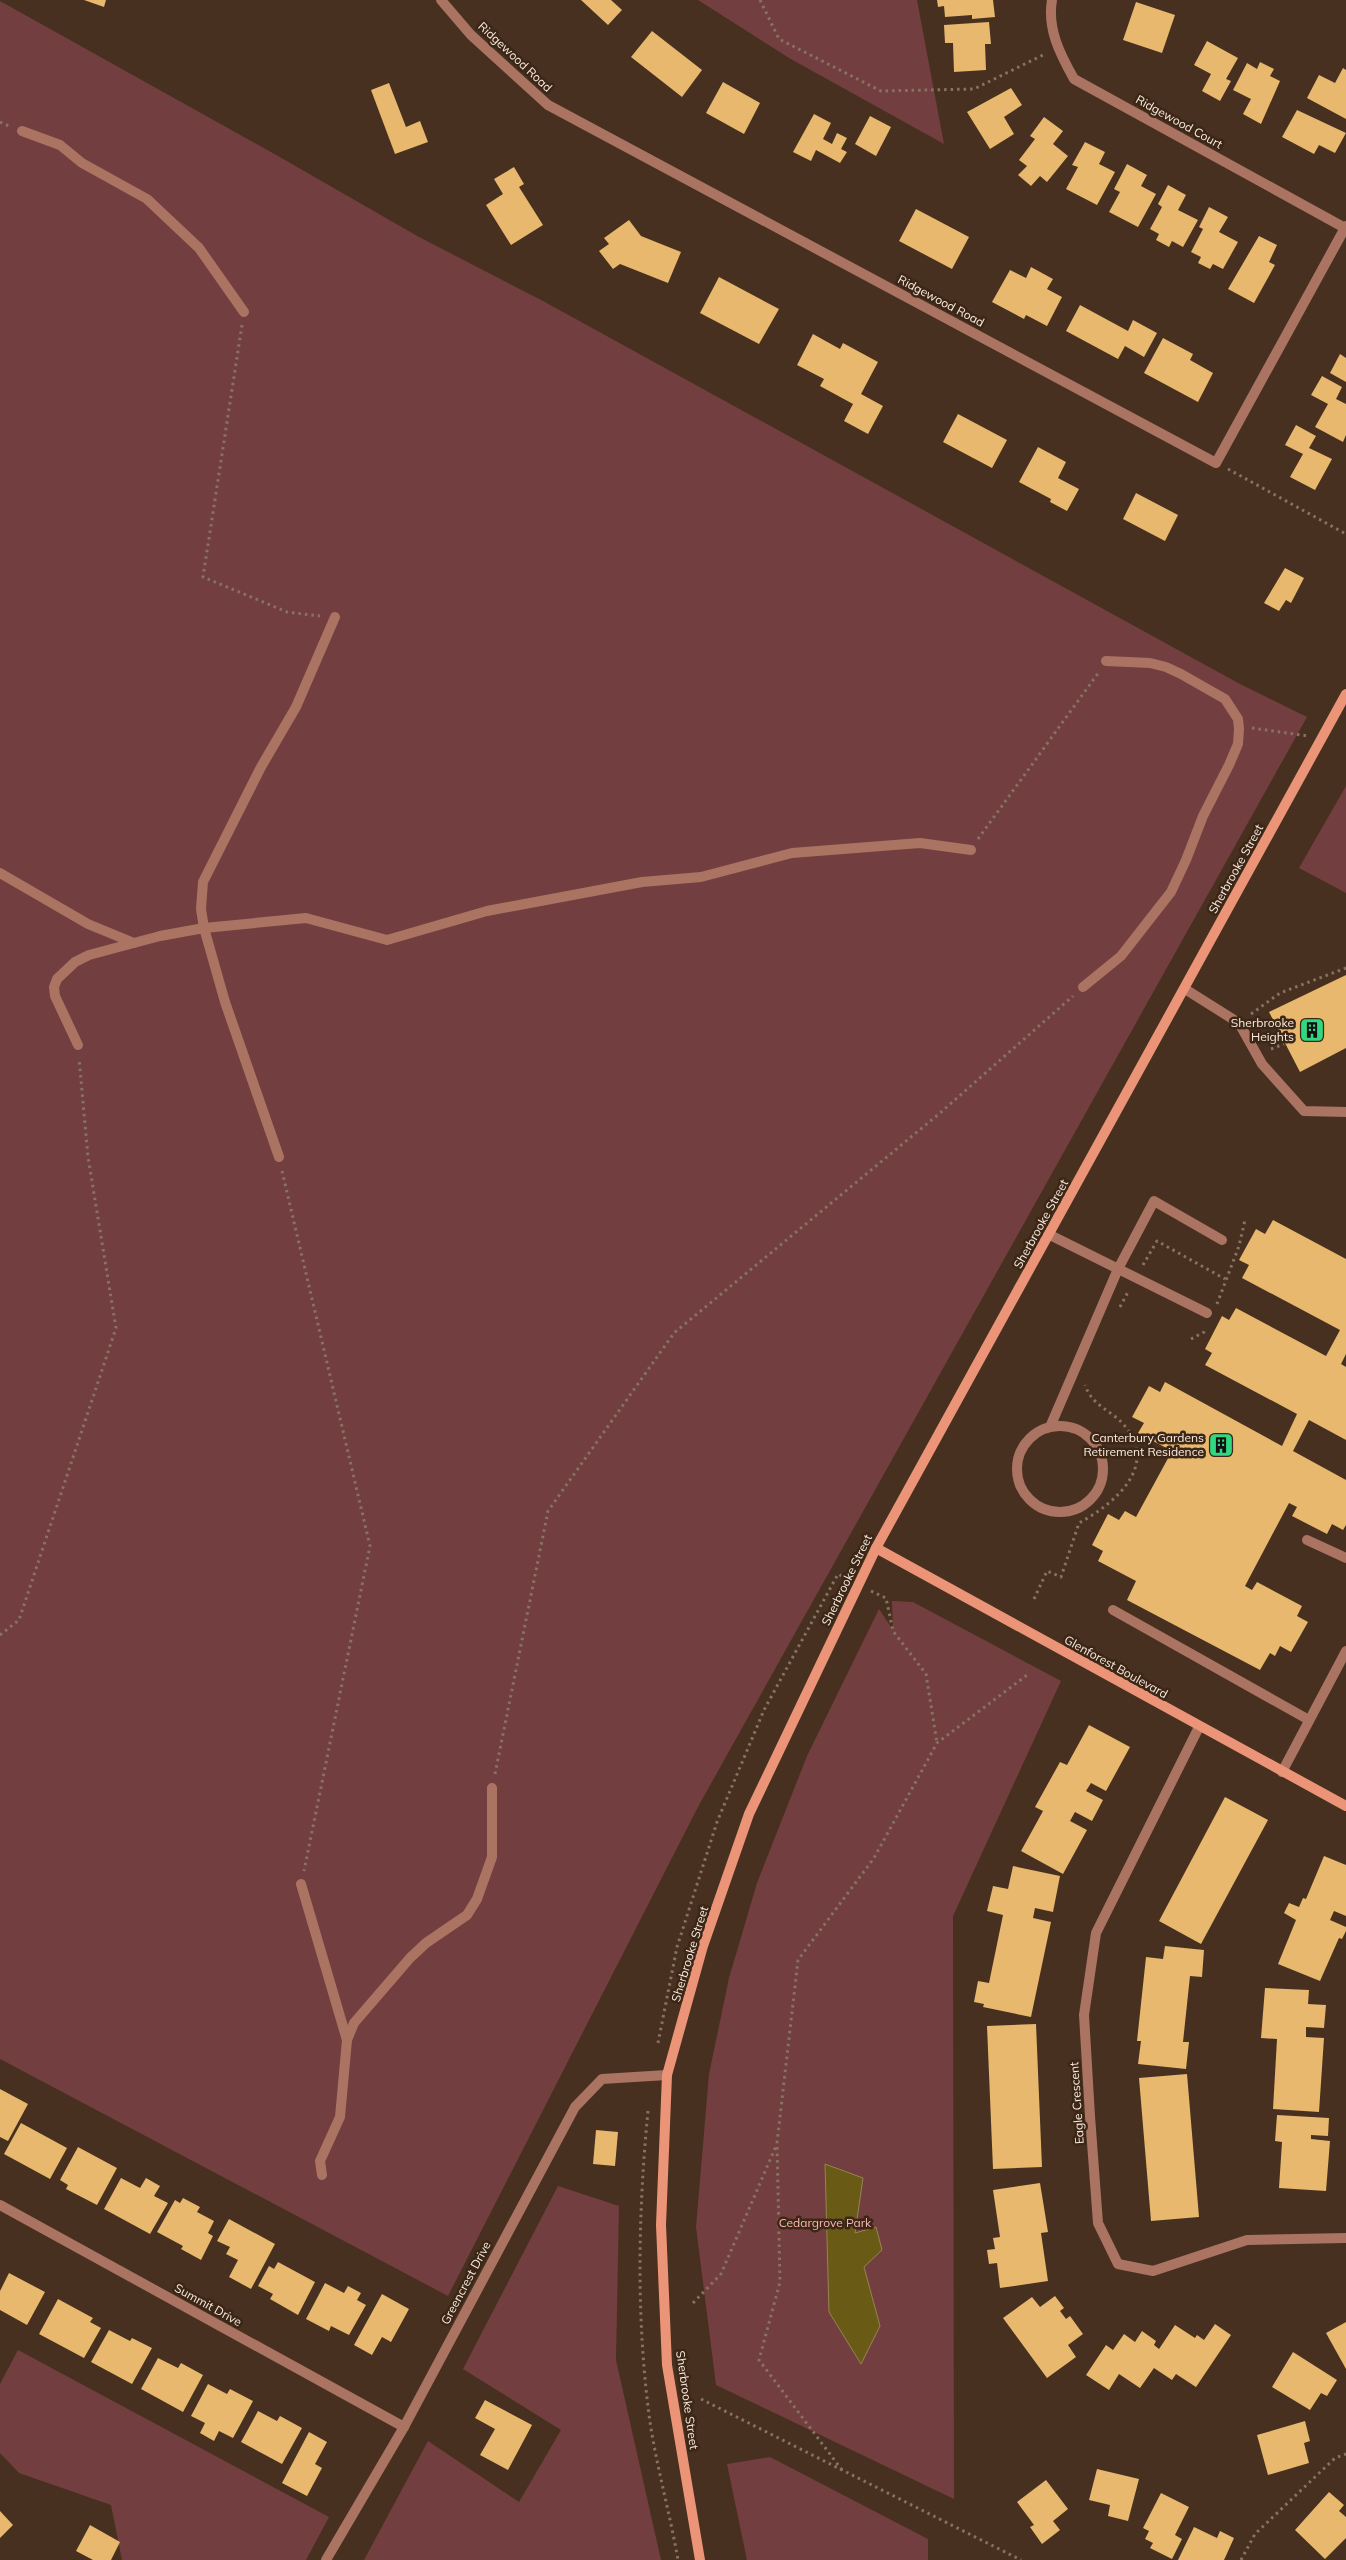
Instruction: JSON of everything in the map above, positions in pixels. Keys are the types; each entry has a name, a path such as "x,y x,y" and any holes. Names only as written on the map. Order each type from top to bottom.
{"main road":[{"name":"Sherbrooke Street","path":"700,2560 667,2365 661,2226 667,2075 703,1946 749,1814 876,1548 1346,694"},
{"name":"Glenforest Boulevard","path":"876,1548 1346,1806"}],"street":[{"name":"Ridgewood Road","path":"441,0 471,34 548,105 1216,463"},
{"name":"Ridgewood Court","path":"1052,0 1050,13 1057,48 1074,79 1345,227"},
{"path":"22,131 60,145 82,163 148,198 199,248 244,312"},
{"path":"1216,463 1345,227"},
{"path":"279,1157 225,1002 204,928 201,909 203,882 261,767 296,707 335,618"},
{"path":"1083,987 1121,956 1171,892 1186,860 1202,816 1238,744 1238,719 1225,699 1166,667 1150,663 1106,661"},
{"path":"78,1045 55,996 54,987 57,979 75,962 89,955 134,942 204,928 306,918 387,940 487,910 642,882 701,877 792,853 920,842 971,850"},
{"path":"0,873 88,924 134,942"},
{"path":"1185,989 1238,1023 1262,1064 1304,1111 1346,1112"},
{"path":"1050,1427 1064,1426 1078,1429 1090,1437 1099,1449 1103,1462 1102,1477 1097,1491 1088,1502 1075,1509 1055,1511 1035,1504 1025,1494 1019,1482 1017,1468 1019,1454 1026,1442 1037,1432 1050,1427 1118,1269 1154,1202 1222,1240"},
{"path":"1050,1234 1136,1278 1208,1318"},
{"path":"1307,1540 1346,1558"},
{"path":"1113,1610 1309,1720"},
{"path":"1282,1772 1346,1651"},
{"name":"Eagle Crescent","path":"1199,1727 1096,1933 1084,2015 1098,2223 1118,2264 1153,2271 1247,2240 1346,2238"},
{"path":"322,2175 320,2161 340,2116 347,2040 354,2023 410,1958 426,1943 467,1915 477,1899 492,1857 492,1788"},
{"path":"301,1884 322,1961 347,2040"},
{"name":"Greencrest Drive","path":"326,2560 404,2427 575,2107 602,2079 667,2075"},
{"name":"Summit Drive","path":"0,2205 404,2427"}],"path":[{"path":"760,0 779,39 881,91 974,89 1057,48"},
{"path":"244,312 203,577 287,612 335,618"},
{"path":"1216,463 1346,534"},
{"path":"971,850 1106,661"},
{"path":"1239,729 1254,727 1321,740"},
{"path":"1238,1023 1280,993 1346,968"},
{"path":"492,1788 548,1511 674,1333 940,1113 1083,987"},
{"path":"0,1635 19,1620 116,1328 88,1157 78,1045"},
{"path":"279,1157 370,1546 301,1884"},
{"path":"1216,1307 1239,1246 1245,1220"},
{"path":"1118,1311 1157,1241 1225,1279"},
{"path":"1191,1339 1204,1332 1208,1318"},
{"path":"1034,1599 1047,1571 1061,1577 1079,1523 1100,1511 1119,1495 1135,1472 1136,1443 1124,1424 1089,1398 1084,1383"},
{"path":"657,2048 677,1947 717,1822 764,1710 838,1574 886,1598 893,1631 926,1674 937,1743"},
{"path":"842,2470 759,2360 780,2282 777,2143 798,1960 874,1858 937,1743 1027,1675"},
{"path":"649,2105 641,2184 641,2309 650,2422 678,2560"},
{"path":"693,2303 721,2274 777,2143"},
{"path":"701,2399 1021,2560"},
{"path":"1241,2560 1255,2534 1335,2458 1346,2454"}],"green space":[{"path":"698,0 917,0 944,144 789,58"},
{"path":"0,1 419,237 543,301 1240,684 1307,717 699,1805 448,2296 0,2059"},
{"path":"1346,786 1346,893 1299,868"},
{"name":"Cedargrove Park","path":"892,1601 913,1602 1061,1681 953,1916 954,2499 716,2385 696,2227 709,2074 729,1978 757,1883 807,1756 879,1609 893,1630"},
{"path":"558,2186 619,2206 616,2360 661,2560 364,2560 428,2441 519,2502 561,2430 463,2369"},
{"path":"18,2350 329,2517 306,2560 122,2560 111,2505 19,2473 0,2453 0,2384"},
{"path":"770,2457 928,2539 928,2560 747,2560 727,2464"}],"shaded area":[{"path":"825,2164 863,2178 855,2233 876,2227 882,2250 864,2267 880,2326 861,2364 829,2312"}],"building":[{"path":"84,0 106,0 104,7"},
{"path":"581,0 611,0 622,10 608,25"},
{"path":"937,0 993,0 995,17 972,19 972,15 945,17 944,6 938,7"},
{"path":"1136,2 1175,15 1162,53 1123,40"},
{"path":"989,22 991,44 985,44 986,70 954,72 953,43 945,43 944,25"},
{"path":"652,31 702,70 682,97 631,57"},
{"path":"1207,41 1238,58 1226,79 1231,81 1220,101 1202,91 1211,74 1194,65"},
{"path":"1260,62 1274,69 1270,76 1280,81 1261,124 1243,114 1251,99 1233,90 1247,63 1257,69"},
{"path":"1343,68 1346,70 1346,119 1307,98 1319,75 1335,83"},
{"path":"723,82 760,103 744,134 706,113"},
{"path":"389,83 406,127 420,121 428,142 395,154 371,90"},
{"path":"1011,88 1022,105 1004,117 1014,134 990,149 967,112"},
{"path":"1297,110 1346,133 1335,153 1319,145 1314,154 1282,137"},
{"path":"814,114 831,123 823,139 832,144 837,133 847,138 841,149 847,152 840,163 816,150 811,161 793,152"},
{"path":"870,116 891,127 876,156 855,144"},
{"path":"1044,117 1063,131 1053,144 1068,156 1047,182 1040,176 1031,186 1018,175 1027,166 1019,160 1035,139 1030,136"},
{"path":"1085,142 1105,152 1099,164 1115,172 1097,205 1066,189 1078,167 1072,165"},
{"path":"1127,164 1147,175 1141,186 1156,194 1138,227 1109,212 1120,192 1114,189"},
{"path":"514,167 524,184 519,187 543,225 511,245 486,205 503,194 494,179"},
{"path":"1168,185 1186,195 1178,210 1198,220 1183,247 1172,241 1169,247 1156,240 1159,234 1150,229 1162,207 1158,204"},
{"path":"1209,207 1228,217 1219,232 1238,242 1223,269 1213,264 1210,269 1198,263 1201,257 1191,252 1203,229 1199,227"},
{"path":"916,209 969,237 952,269 899,241"},
{"path":"629,220 641,236 681,252 668,283 620,264 613,269 599,251 609,244 604,238"},
{"path":"1259,236 1277,245 1269,262 1275,265 1254,303 1228,289"},
{"path":"1031,267 1053,279 1047,289 1062,297 1047,326 1026,315 1024,319 992,302 1010,270 1026,278"},
{"path":"719,277 779,309 759,344 700,313"},
{"path":"1080,305 1128,331 1133,320 1157,333 1144,357 1125,346 1118,359 1066,331"},
{"path":"813,334 840,349 843,343 878,362 861,394 883,406 868,434 844,421 853,404 820,386 824,379 797,365"},
{"path":"1163,338 1193,354 1190,360 1213,373 1198,402 1144,373"},
{"path":"1340,354 1346,358 1346,382 1330,373"},
{"path":"1322,376 1342,387 1336,399 1346,404 1346,435 1343,442 1315,427 1328,404 1311,395"},
{"path":"958,414 1007,440 992,468 943,442"},
{"path":"1296,425 1316,436 1309,448 1332,459 1315,490 1290,477 1303,454 1285,445"},
{"path":"1038,447 1066,462 1058,478 1079,489 1067,511 1050,502 1051,499 1019,482"},
{"path":"1136,493 1178,515 1165,541 1123,519"},
{"path":"1285,568 1304,578 1291,603 1286,600 1279,611 1264,603"},
{"name":"Sherbrooke Heights","path":"1346,975 1346,1048 1300,1072 1269,1012"},
{"name":"Canterbury Gardens Retirement Residence","path":"1273,1220 1346,1259 1346,1354 1341,1364 1346,1367 1346,1440 1309,1420 1293,1451 1346,1480 1346,1525 1343,1530 1332,1524 1327,1534 1292,1516 1297,1507 1289,1503 1245,1586 1252,1590 1257,1582 1302,1606 1297,1616 1308,1622 1291,1652 1280,1646 1275,1656 1270,1653 1260,1670 1127,1600 1136,1581 1098,1561 1103,1551 1092,1545 1108,1514 1119,1520 1125,1511 1136,1517 1172,1451 1138,1433 1144,1423 1132,1417 1149,1386 1160,1392 1165,1382 1282,1446 1297,1414 1205,1365 1212,1353 1205,1349 1222,1316 1229,1320 1236,1308 1326,1356 1340,1330 1242,1278 1249,1265 1239,1260 1256,1229 1265,1234"},
{"path":"1089,1725 1130,1747 1106,1791 1091,1783 1086,1791 1103,1800 1092,1821 1075,1812 1070,1821 1087,1830 1063,1874 1021,1851 1043,1811 1035,1807 1060,1762 1067,1765"},
{"path":"1225,1797 1268,1820 1201,1944 1159,1921"},
{"path":"1324,1856 1346,1865 1346,1916 1334,1911 1330,1920 1346,1927 1346,1931 1342,1939 1339,1938 1320,1981 1278,1964 1296,1920 1284,1913 1289,1903 1299,1907 1303,1898 1306,1899"},
{"path":"1013,1866 1060,1876 1053,1912 1035,1908 1033,1918 1051,1922 1031,2017 983,2007 984,2004 974,2002 978,1981 989,1983 1003,1915 987,1911 993,1886 1008,1889"},
{"path":"1165,1946 1204,1950 1202,1977 1190,1976 1183,2042 1189,2042 1186,2069 1138,2064 1141,2041 1137,2041 1146,1957 1163,1959"},
{"path":"1265,1988 1309,1990 1308,2004 1326,2005 1324,2028 1306,2027 1306,2037 1324,2038 1319,2112 1273,2109 1277,2039 1261,2038"},
{"path":"1036,2024 1042,2167 993,2169 987,2026"},
{"path":"1187,2074 1199,2217 1151,2221 1139,2078"},
{"path":"0,2089 28,2104 8,2141 0,2137"},
{"path":"1277,2115 1329,2118 1328,2136 1311,2135 1311,2139 1330,2141 1326,2191 1279,2188 1282,2142 1275,2141"},
{"path":"21,2123 67,2148 50,2179 4,2154"},
{"path":"596,2130 618,2132 615,2166 593,2164"},
{"path":"78,2147 117,2168 97,2205 66,2189 68,2185 60,2180"},
{"path":"121,2178 140,2188 146,2178 160,2186 154,2196 168,2203 150,2234 104,2209"},
{"path":"1040,2183 1048,2232 1041,2233 1048,2281 1000,2288 997,2263 989,2264 987,2250 995,2249 993,2238 1000,2237 993,2190"},
{"path":"183,2198 200,2207 197,2212 214,2221 208,2233 213,2236 201,2260 181,2249 183,2246 157,2232 175,2200 180,2203"},
{"path":"229,2219 275,2244 251,2289 229,2277 238,2260 226,2254 230,2247 217,2241"},
{"path":"278,2262 315,2282 298,2315 270,2299 273,2294 258,2286 269,2266 274,2269"},
{"path":"9,2273 45,2292 27,2325 0,2310 0,2291"},
{"path":"325,2283 344,2293 348,2286 361,2293 357,2300 366,2305 349,2335 331,2326 329,2331 306,2319"},
{"path":"382,2294 409,2309 391,2342 382,2337 372,2355 354,2345"},
{"path":"1055,2296 1064,2308 1060,2311 1066,2319 1070,2316 1083,2334 1068,2345 1076,2357 1047,2378 1003,2318 1032,2297 1040,2307"},
{"path":"58,2299 93,2318 90,2322 101,2328 84,2358 39,2334"},
{"path":"1346,2322 1346,2369 1326,2333"},
{"path":"1215,2324 1231,2335 1196,2387 1176,2374 1172,2380 1154,2368 1140,2388 1119,2374 1109,2390 1086,2375 1106,2345 1113,2350 1124,2334 1135,2342 1142,2331 1156,2341 1154,2345 1159,2349 1175,2325 1195,2338 1197,2335 1204,2340"},
{"path":"109,2330 130,2341 132,2338 152,2348 132,2384 91,2362"},
{"path":"1293,2352 1337,2380 1327,2396 1321,2393 1310,2410 1272,2387"},
{"path":"158,2358 178,2368 181,2363 203,2375 183,2412 141,2389"},
{"path":"208,2384 227,2394 230,2389 253,2401 233,2438 219,2431 214,2441 200,2433 205,2423 191,2416"},
{"path":"485,2400 532,2425 508,2470 480,2455 495,2429 475,2418"},
{"path":"258,2411 277,2421 280,2416 302,2428 282,2464 241,2442"},
{"path":"1305,2421 1310,2441 1304,2443 1309,2463 1268,2475 1257,2435"},
{"path":"309,2432 327,2442 315,2464 322,2468 307,2496 282,2483"},
{"path":"1097,2469 1139,2479 1128,2521 1108,2516 1110,2505 1089,2500"},
{"path":"1046,2480 1068,2509 1053,2521 1060,2530 1042,2544 1030,2527 1034,2525 1017,2502"},
{"path":"1329,2492 1344,2505 1339,2511 1346,2517 1346,2538 1325,2559 1295,2530"},
{"path":"1161,2493 1189,2507 1175,2535 1182,2539 1172,2559 1150,2548 1153,2543 1145,2539 1149,2531 1143,2528"},
{"path":"0,2511 13,2525 0,2538"},
{"path":"90,2525 120,2542 111,2560 93,2560 76,2551"},
{"path":"1194,2527 1217,2538 1220,2531 1234,2538 1224,2560 1178,2560"}],"place":[{"name":"Sherbrooke Heights","path":"1312,1030"},
{"name":"Canterbury Gardens Retirement Residence","path":"1221,1445"}]}
